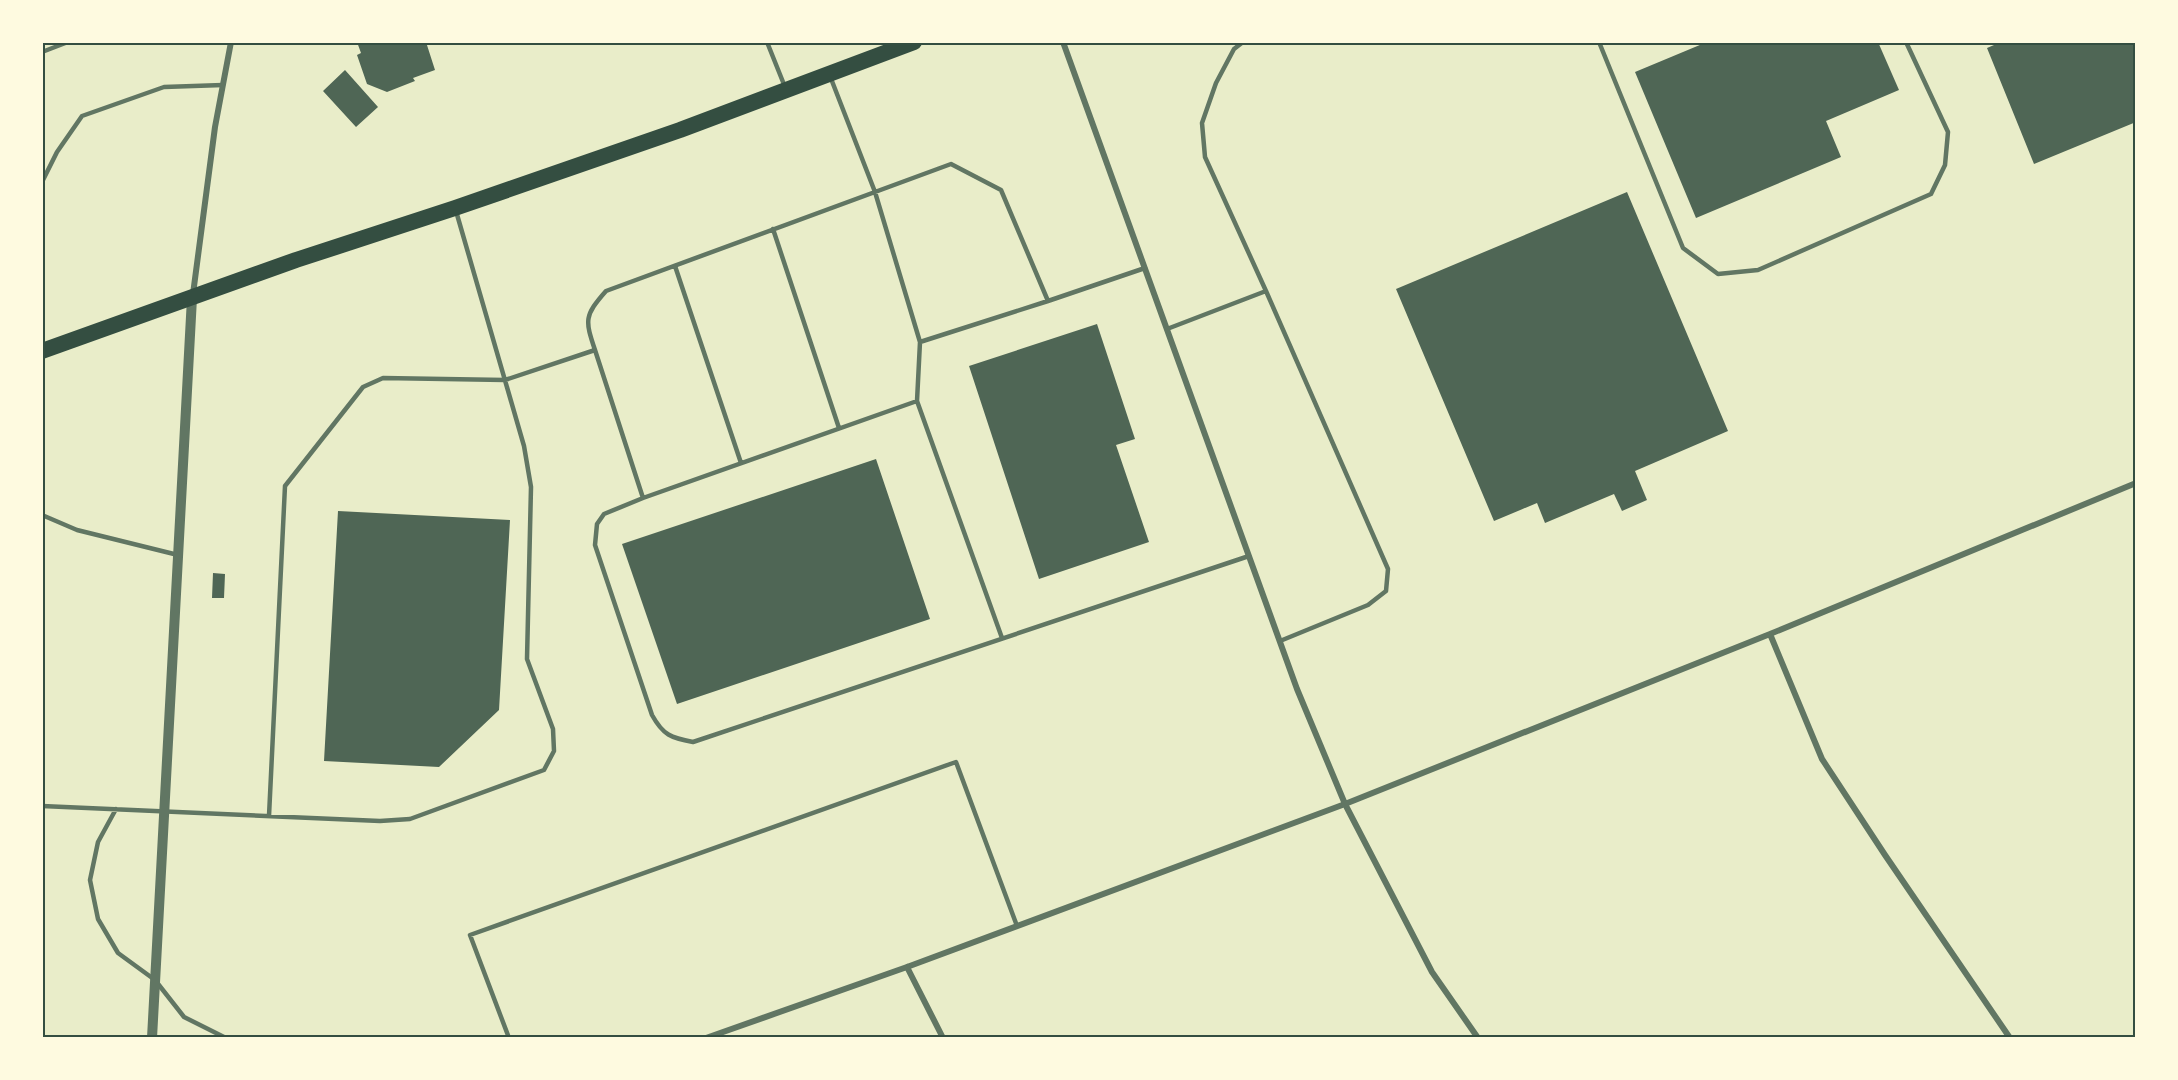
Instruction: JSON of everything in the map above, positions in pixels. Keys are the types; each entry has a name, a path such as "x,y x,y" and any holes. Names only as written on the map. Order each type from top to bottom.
{"highway":[{"path":"42,351 296,260 680,130 914,42"}],"street":[{"path":"152,1038 192,298 215,128 231,42"},
{"path":"1063,42 1280,641 1345,804 1431,972 1478,1038"},
{"path":"706,1038 907,967 1345,804 1770,634 2136,483"},
{"path":"1770,634 1822,759 2010,1038"},
{"path":"907,967 943,1038"}],"lane":[{"path":"42,52 68,42"},
{"path":"767,42 786,90"},
{"path":"1243,42 1234,49 1216,83 1202,123 1205,157 1388,569 1386,591 1368,604 1280,641"},
{"path":"1599,42 1683,248 1718,274 1758,270 1931,194 1945,165 1947,132 1906,42"},
{"path":"829,74 875,192 920,342 917,401 1002,638"},
{"path":"42,182 57,152 82,116 164,87 223,86"},
{"path":"643,498 587,326 589,315 606,291 951,164 1001,190 1048,301"},
{"path":"42,806 380,821 410,819 544,770 554,751 553,729 527,659 531,487 524,446 455,208"},
{"path":"773,229 839,428"},
{"path":"675,266 741,463"},
{"path":"920,342 1145,268"},
{"path":"1167,329 1266,291"},
{"path":"269,816 285,486 363,387 383,378 505,380 595,350"},
{"path":"917,401 643,498 604,514 597,524 595,545 652,715 659,728 673,738 693,742 1249,556"},
{"path":"42,515 77,530 178,555"},
{"path":"509,1038 470,935 956,762 1017,926"},
{"path":"116,809 98,842 90,880 98,919 118,953 155,980 184,1017 226,1038"}],"building":[{"path":"357,42 426,42 435,70 413,78 415,81 387,92 367,84 357,55 361,53"},
{"path":"1707,42 1878,42 1899,90 1826,121 1841,157 1696,218 1635,72"},
{"path":"2001,42 2136,42 2136,122 2034,164 1987,48"},
{"path":"345,70 378,107 356,127 323,91"},
{"path":"1627,192 1728,431 1635,471 1647,500 1622,511 1614,494 1545,523 1537,503 1494,521 1396,289"},
{"path":"1097,324 1135,439 1116,445 1149,542 1039,579 969,366"},
{"path":"876,459 930,619 677,704 622,544"},
{"path":"338,511 510,520 499,710 439,767 324,761"},
{"path":"213,573 225,574 224,598 212,598"}]}
